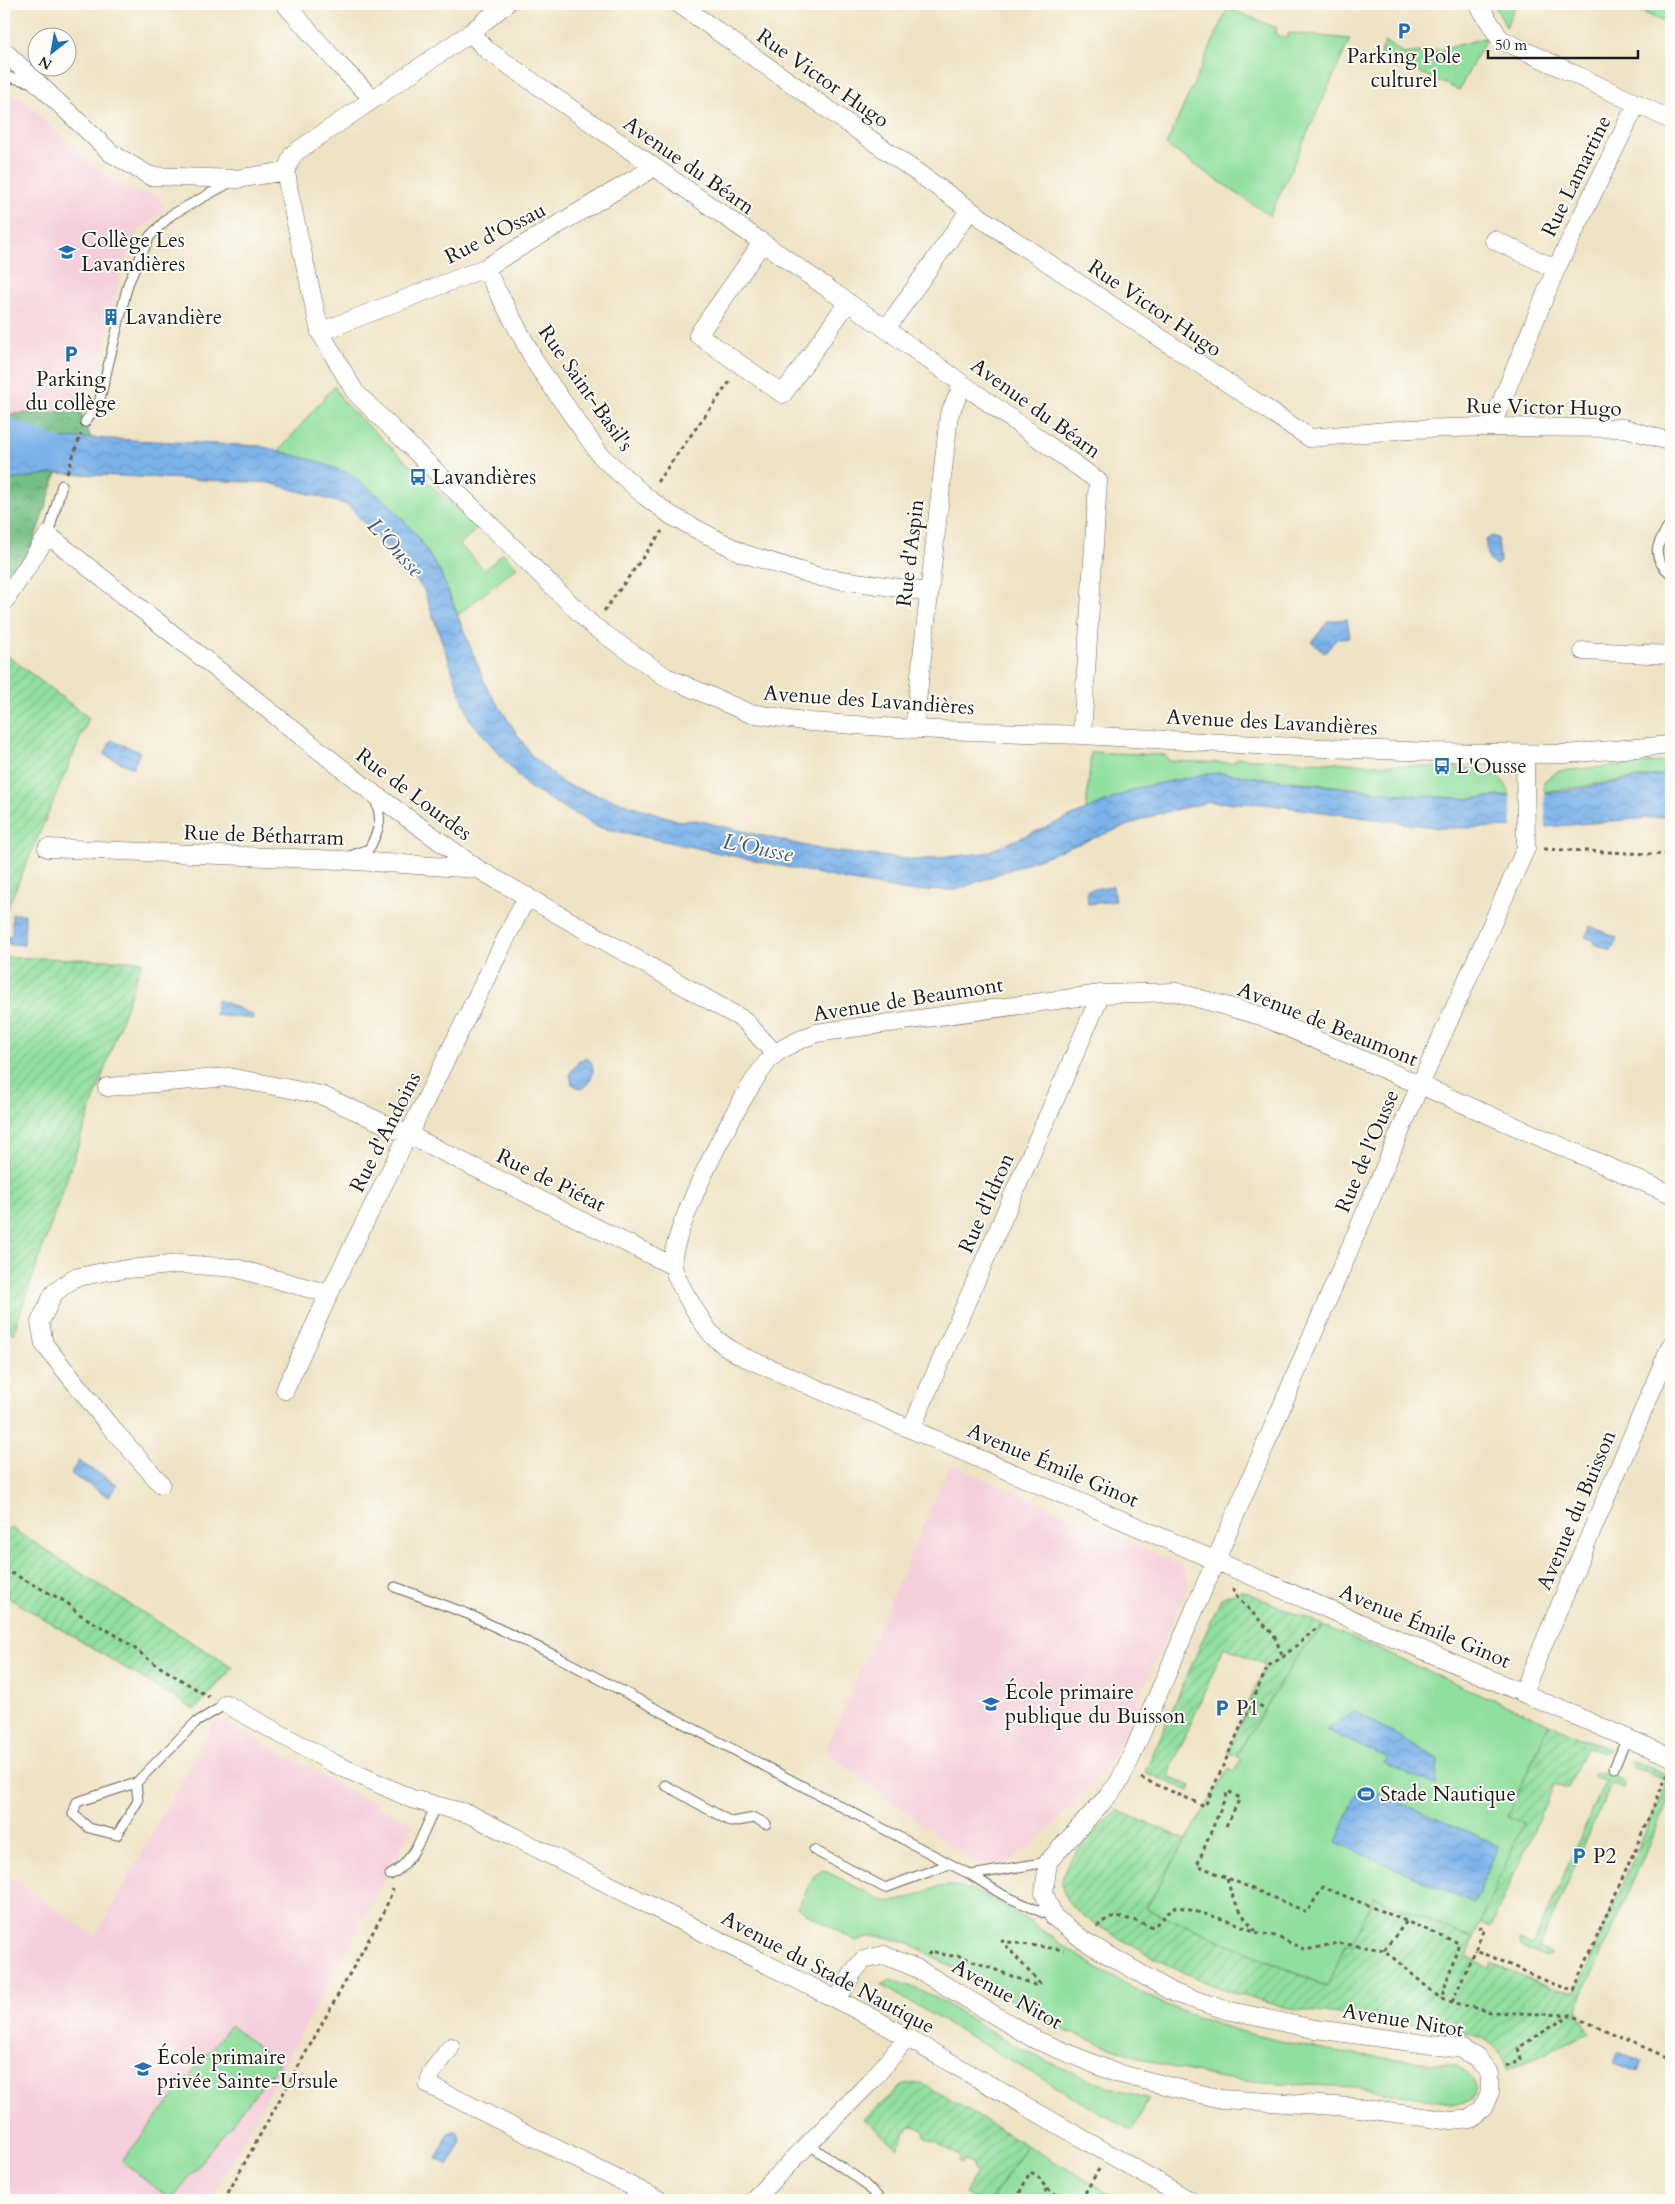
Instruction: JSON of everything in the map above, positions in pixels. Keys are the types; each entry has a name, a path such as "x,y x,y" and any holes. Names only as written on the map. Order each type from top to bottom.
{"street":[{"path":"285,4 337,63 373,99"},
{"path":"4,51 111,153 150,176 237,179 286,171 293,154 470,33 506,4"},
{"name":"Rue Victor Hugo","path":"679,4 970,210 1310,438 1409,429 1491,427 1625,428 1671,442"},
{"name":"Rue Lamartine","path":"1478,4 1500,39 1671,120"},
{"name":"Avenue du Béarn","path":"470,33 487,50 653,168 848,302 1098,481 1082,735"},
{"name":"Rue Lamartine","path":"1491,427 1556,269 1637,103"},
{"name":"Rue d'Ossau","path":"320,332 485,268 653,168"},
{"name":"Avenue des Lavandières","path":"286,171 320,332 355,392 593,626 666,677 749,713 810,722 914,729 1082,735 1273,746 1565,754 1671,745"},
{"path":"886,329 970,210"},
{"name":"Rue Lamartine","path":"1494,240 1556,269"},
{"path":"762,243 698,335 741,365 784,394 848,302"},
{"name":"Rue Saint-Basil's","path":"485,268 537,365 601,456 646,497 672,516 742,553 820,577 928,592"},
{"name":"Rue d'Aspin","path":"914,729 949,415 963,384"},
{"path":"4,602 48,535"},
{"name":"Rue de Lourdes","path":"48,535 369,790 478,869 744,1020 775,1054"},
{"path":"1583,650 1671,655"},
{"name":"Rue de l'Ousse","path":"1217,1560 1420,1085 1526,843 1525,754"},
{"name":"Rue de Bétharram","path":"47,848 341,860 478,869"},
{"name":"Rue d'Andoins","path":"285,1390 328,1294 527,896"},
{"name":"Avenue de Beaumont","path":"775,1054 816,1033 1102,994 1176,992 1261,1016 1671,1194"},
{"name":"Rue d'Idron","path":"911,1429 1102,994"},
{"path":"673,1266 678,1234 693,1195 752,1082 775,1054"},
{"name":"Rue de Piétat","path":"107,1087 229,1077 320,1095 409,1135 673,1266"},
{"path":"161,1484 108,1424 44,1344 40,1322 54,1293 74,1278 108,1271 180,1264 235,1268 328,1294"},
{"name":"Avenue Émile Ginot","path":"673,1266 687,1297 714,1337 739,1356 1217,1560 1671,1757"},
{"name":"Avenue du Buisson","path":"1523,1692 1671,1345"},
{"path":"1048,1862 1106,1798 1124,1771 1217,1560"},
{"name":"Avenue du Stade Nautique","path":"226,1704 333,1763 412,1799 469,1814 873,2018 1189,2200"},
{"name":"Avenue Nitot","path":"837,2000 854,1971 863,1960 884,1955 916,1968 1036,2040 1116,2074 1221,2099 1352,2107 1451,2121 1470,2119 1483,2108 1490,2092 1490,2074 1477,2058 1462,2049 1309,2028 1226,2010 1174,1993 1086,1942 1054,1917 1044,1893 1048,1862"},
{"path":"753,2200 872,2080 907,2038"},
{"path":"451,2047 431,2072 429,2085 659,2200"}],"lane":[{"path":"4,76 38,84"},
{"path":"85,422 99,403 128,284 150,236 171,215 237,179"},
{"path":"48,535 62,485"},
{"path":"1671,523 1657,545 1657,555 1661,563 1671,574"},
{"path":"341,860 368,849 378,832 380,812 369,790"},
{"path":"395,1587 468,1614 554,1655 971,1875 1003,1895 1054,1917"},
{"path":"136,1783 138,1801 117,1835 88,1828 73,1814 77,1802 136,1783 195,1723 226,1704"},
{"path":"1614,1768 1627,1738"},
{"path":"665,1785 731,1822 755,1818 766,1824"},
{"path":"390,1875 400,1870 425,1831 436,1804"},
{"path":"814,1850 885,1888 950,1864"},
{"path":"971,1875 1048,1862"},
{"path":"808,2144 859,2179 881,2200"}],"path":[{"path":"646,497 741,365"},
{"path":"62,485 85,422"},
{"path":"593,626 672,516"},
{"path":"1526,843 1671,856"},
{"path":"4,1569 66,1602 79,1614 121,1638 170,1674 212,1699 226,1704"},
{"path":"1234,1593 1274,1635 1283,1658"},
{"path":"1124,1771 1205,1806 1268,1666 1283,1658 1321,1625"},
{"path":"1252,1702 1265,1708"},
{"path":"1475,1950 1556,1985 1574,1990 1671,1766"},
{"path":"1226,1826 1240,1798 1228,1791 1197,1865 1307,1912 1323,1887 1459,1943 1441,1999"},
{"path":"224,2200 384,1912 400,1870"},
{"path":"1227,1879 1230,1894 1236,1905 1258,1933"},
{"path":"916,1968 931,1951 949,1956 957,1955 1035,1985 1040,1984 1002,1941 1068,1950 1086,1942 1100,1922 1119,1916 1153,1926 1176,1906 1233,1922 1258,1933 1275,1936 1306,1950 1338,1943 1384,1950 1441,1999 1490,2012 1571,2015 1671,2059"},
{"path":"1384,1950 1407,1921"},
{"path":"1452,2002 1484,1929 1478,1927"},
{"path":"1490,2074 1521,2059 1518,2048 1571,2015"},
{"path":"1016,2200 1030,2172 1039,2176 1047,2188 1068,2200 1081,2200 1108,2154"},
{"path":"1043,2200 1047,2188"}],"shaded area":[{"name":"Collège Les Lavandières","path":"4,94 20,97 98,171 126,188 158,195 165,209 138,232 121,273 98,371 87,373 90,389 79,390 80,411 8,414 4,412"},
{"name":"École primaire publique du Buisson","path":"950,1464 1181,1564 1189,1582 1117,1749 1102,1772 1046,1833 1012,1860 987,1867 975,1864 825,1751"},
{"name":"École primaire privée Sainte-Ursule","path":"216,1718 414,1825 211,2200 4,2200 4,1872 95,1937"}],"green space":[{"path":"1494,4 1516,4 1506,27"},
{"path":"1624,4 1671,4 1671,25"},
{"path":"1228,8 1277,28 1275,34 1286,39 1289,33 1350,39 1270,216 1166,145"},
{"path":"1487,37 1459,90 1380,55 1385,42 1405,54 1444,49"},
{"path":"334,386 345,404 477,528 460,545 485,570 503,553 517,567 458,615 440,572 416,534 279,451"},
{"path":"80,411 91,438 4,440 4,412 8,414"},
{"path":"57,473 32,546 4,595 4,480"},
{"path":"4,653 89,718 4,916"},
{"path":"1091,752 1165,755 1169,761 1232,763 1238,758 1477,769 1494,774 1502,780 1510,795 1468,799 1429,797 1221,773 1205,774 1138,788 1086,811"},
{"path":"1671,761 1671,773 1544,792 1544,781 1558,771"},
{"path":"4,957 142,961 13,1334 4,1323"},
{"path":"10,1527 132,1606 233,1667 195,1710 4,1595 4,1531 6,1532"},
{"path":"1241,1590 1324,1626 1294,1661 1236,1756 1228,1752 1265,1665 1224,1647 1168,1776 1191,1786 1189,1791 1145,1772 1221,1598"},
{"name":"Stade Nautique","path":"1324,1626 1549,1724 1508,1816 1524,1824 1473,1939 1374,1896 1352,1946 1346,1944 1328,1987 1146,1908 1229,1768 1235,1771 1241,1759 1236,1756 1294,1661"},
{"path":"1549,1724 1610,1750 1602,1753 1586,1747 1568,1789 1554,1784 1491,1927 1480,1923 1523,1824 1508,1816"},
{"path":"1631,1759 1671,1777 1671,1795 1577,2008 1589,2033 1507,2070 1501,2055 1493,2046 1484,2039 1474,2036 1442,2029 1284,2007 1215,1986 1149,1955 1083,1916 1069,1903 1062,1887 1066,1868 1078,1850 1117,1810 1186,1840 1146,1908 1327,1987 1347,1943 1352,1945 1374,1896 1473,1939 1466,1957 1490,1968 1492,1962 1555,1989 1576,1992 1667,1782 1633,1767"},
{"path":"1598,1771 1620,1779 1625,1785 1624,1789 1611,1784 1539,1948 1552,1954 1546,1958 1521,1947 1520,1940 1533,1945 1605,1781 1592,1775"},
{"path":"823,1870 884,1901 903,1900 939,1887 960,1887 972,1891 994,1900 1117,1980 1179,2010 1217,2024 1295,2044 1375,2057 1456,2066 1472,2079 1475,2090 1474,2095 1464,2102 1451,2103 1354,2087 1261,2083 1222,2078 1161,2065 1068,2032 909,1943 881,1936 868,1937 856,1941 797,1908 814,1876"},
{"path":"889,1980 905,1984 936,1998 996,2035 1061,2068 1113,2088 1149,2099 1132,2131 881,1985"},
{"path":"230,2025 279,2064 171,2200 122,2161"},
{"path":"922,2083 1026,2145 991,2200 976,2200 965,2193 976,2173 972,2170 972,2163 964,2160 962,2164 959,2162 961,2157 925,2136 924,2131 915,2126 909,2128 897,2148 864,2119 904,2084"},
{"path":"1026,2145 1121,2200 991,2200"}],"water":[{"name":"L'Ousse","path":"91,438 260,446 316,461 350,474 387,502 416,534 440,572 487,688 531,755 564,784 680,821 696,820 823,850 916,860 985,853 1138,788 1205,774 1221,773 1385,793 1468,799 1565,791 1671,773 1671,816 1546,827 1440,828 1264,804 1209,802 1158,814 956,890 908,891 597,827 527,786 470,720 423,588 348,505 270,483 55,473 4,481 4,440"},
{"path":"1492,536 1498,538 1500,562 1496,565 1489,561 1485,540"},
{"path":"1347,619 1350,637 1336,639 1325,653 1312,642 1328,621"},
{"path":"111,740 140,752 133,768 104,755"},
{"path":"1113,886 1115,901 1088,904 1087,890"},
{"path":"12,914 25,914 24,945 8,944 8,936 12,937"},
{"path":"1590,926 1617,938 1611,951 1585,937"},
{"path":"217,999 253,1015 253,1019 215,1015"},
{"path":"586,1057 590,1060 593,1069 588,1083 581,1089 572,1084 570,1073 579,1061"},
{"path":"78,1461 117,1484 109,1497 71,1474"},
{"path":"1355,1711 1438,1759 1436,1786 1384,1763 1388,1758 1326,1730"},
{"path":"1360,1786 1499,1845 1474,1903 1336,1842"},
{"path":"1618,2052 1643,2061 1639,2072 1614,2063"},
{"path":"457,2131 461,2141 449,2165 436,2159 449,2133"}],"pier":[{"path":"1544,790 1546,830 1512,830 1510,792"}],"waterway":[{"path":"4,435 54,455"}],"place":[{"name":"Parking Pole culturel","path":"1404,31"},
{"name":"Collège Les Lavandières","path":"67,252"},
{"name":"Lavandière","path":"111,317"},
{"name":"Parking du collège","path":"71,354"},
{"name":"Lavandières","path":"418,477"},
{"name":"L'Ousse","path":"1442,766"},
{"name":"École primaire publique du Buisson","path":"991,1704"},
{"name":"P1","path":"1222,1708"},
{"name":"Stade Nautique","path":"1366,1794"},
{"name":"P2","path":"1579,1856"},
{"name":"École primaire privée Sainte-Ursule","path":"143,2069"}]}
